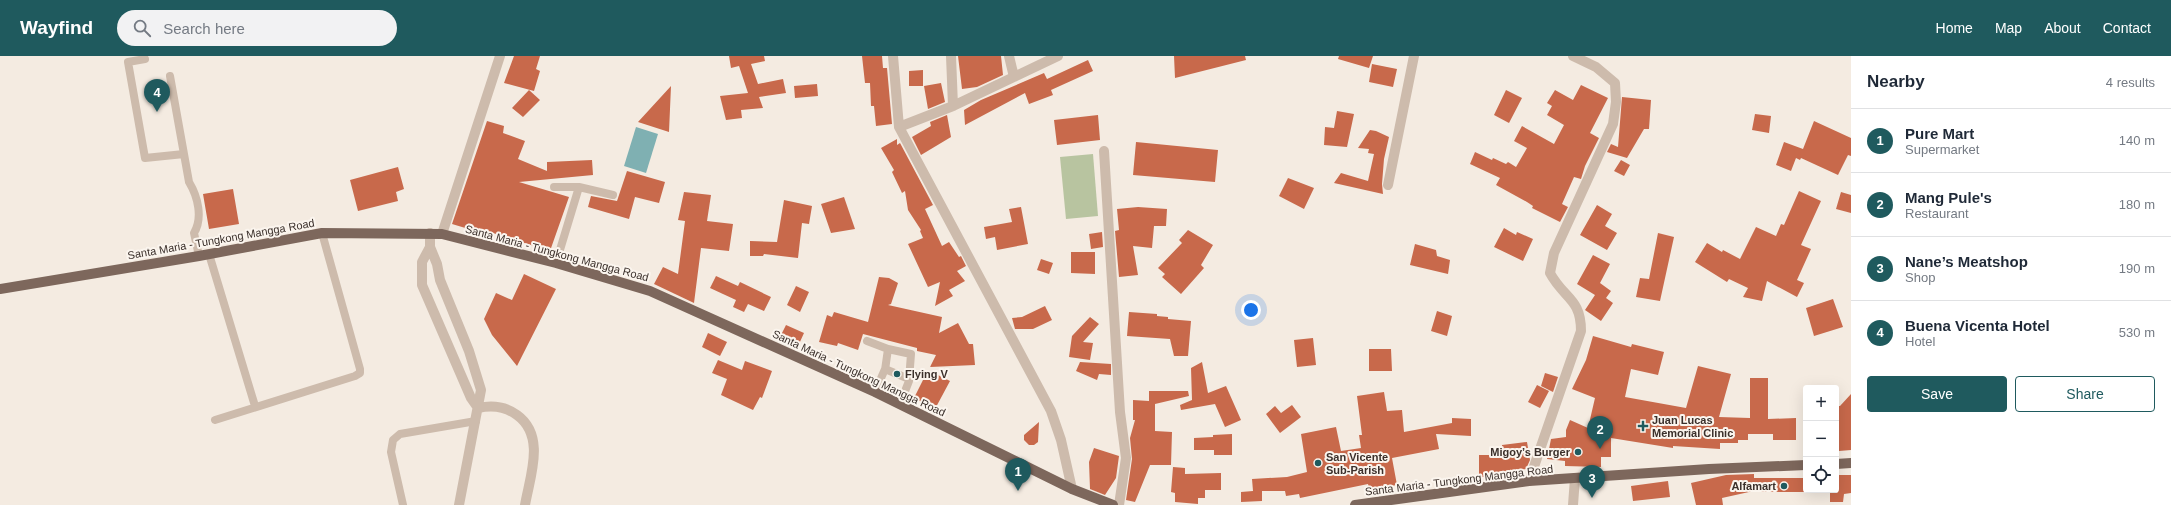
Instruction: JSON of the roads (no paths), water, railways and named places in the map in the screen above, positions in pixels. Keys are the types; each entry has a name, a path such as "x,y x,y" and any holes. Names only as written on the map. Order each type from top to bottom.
{"main road":[{"name":"Santa Maria - Tungkong Mangga Road","path":"0,289 199,256 322,233 442,234 556,263 650,291 875,392 1072,489 1113,505"},
{"path":"1839,464 1851,463"},
{"name":"Santa Maria - Tungkong Mangga Road","path":"1355,505 1529,481 1709,469 1803,465"}],"street":[{"path":"442,234 500,56"},
{"path":"893,56 899,127 1051,411 1061,440 1072,489"},
{"path":"951,56 953,106"},
{"path":"1010,56 1014,77"},
{"path":"899,127 953,106 1058,56"},
{"path":"1388,185 1414,56"},
{"path":"1529,481 1581,331 1581,316 1576,304 1556,285 1550,273 1554,253 1612,124 1616,102 1615,83 1596,67 1573,56"},
{"path":"1104,151 1119,404 1126,458 1119,505"},
{"path":"430,233 430,247 437,264 440,280 469,351 481,390 459,505"},
{"path":"430,247 422,262 422,285 471,398 478,408"},
{"path":"478,408 488,406 505,408 520,417 529,428 534,443 534,456 525,505"},
{"path":"1573,505 1575,478"}],"lane":[{"path":"145,60 128,62 145,158 184,154"},
{"path":"170,76 189,182 195,193 199,216 200,223 194,233 199,256"},
{"path":"554,187 580,187 613,194"},
{"path":"556,263 580,187"},
{"path":"215,420 255,406 355,376 360,373 322,233"},
{"path":"209,254 255,406"},
{"path":"867,341 888,349 911,354 909,380 900,404"},
{"path":"875,392 885,370 888,349"},
{"path":"885,370 909,380"},
{"path":"403,505 391,452 394,440 400,434 476,421"}],"water":[{"path":"636,127 658,134 646,173 624,166"}],"place":[{"name":"Buena Vicenta Hotel","path":"157,112"},
{"name":"Flying V","path":"897,374"},
{"name":"Juan Lucas Memorial Clinic","path":"1643,426"},
{"name":"Mang Pule's","path":"1600,449"},
{"name":"Migoy’s Burger","path":"1578,452"},
{"name":"San Vicente Sub-Parish","path":"1318,463"},
{"name":"Alfamart","path":"1784,486"},
{"name":"Pure Mart","path":"1018,491"},
{"name":"Nane’s Meatshop","path":"1592,498"}]}
